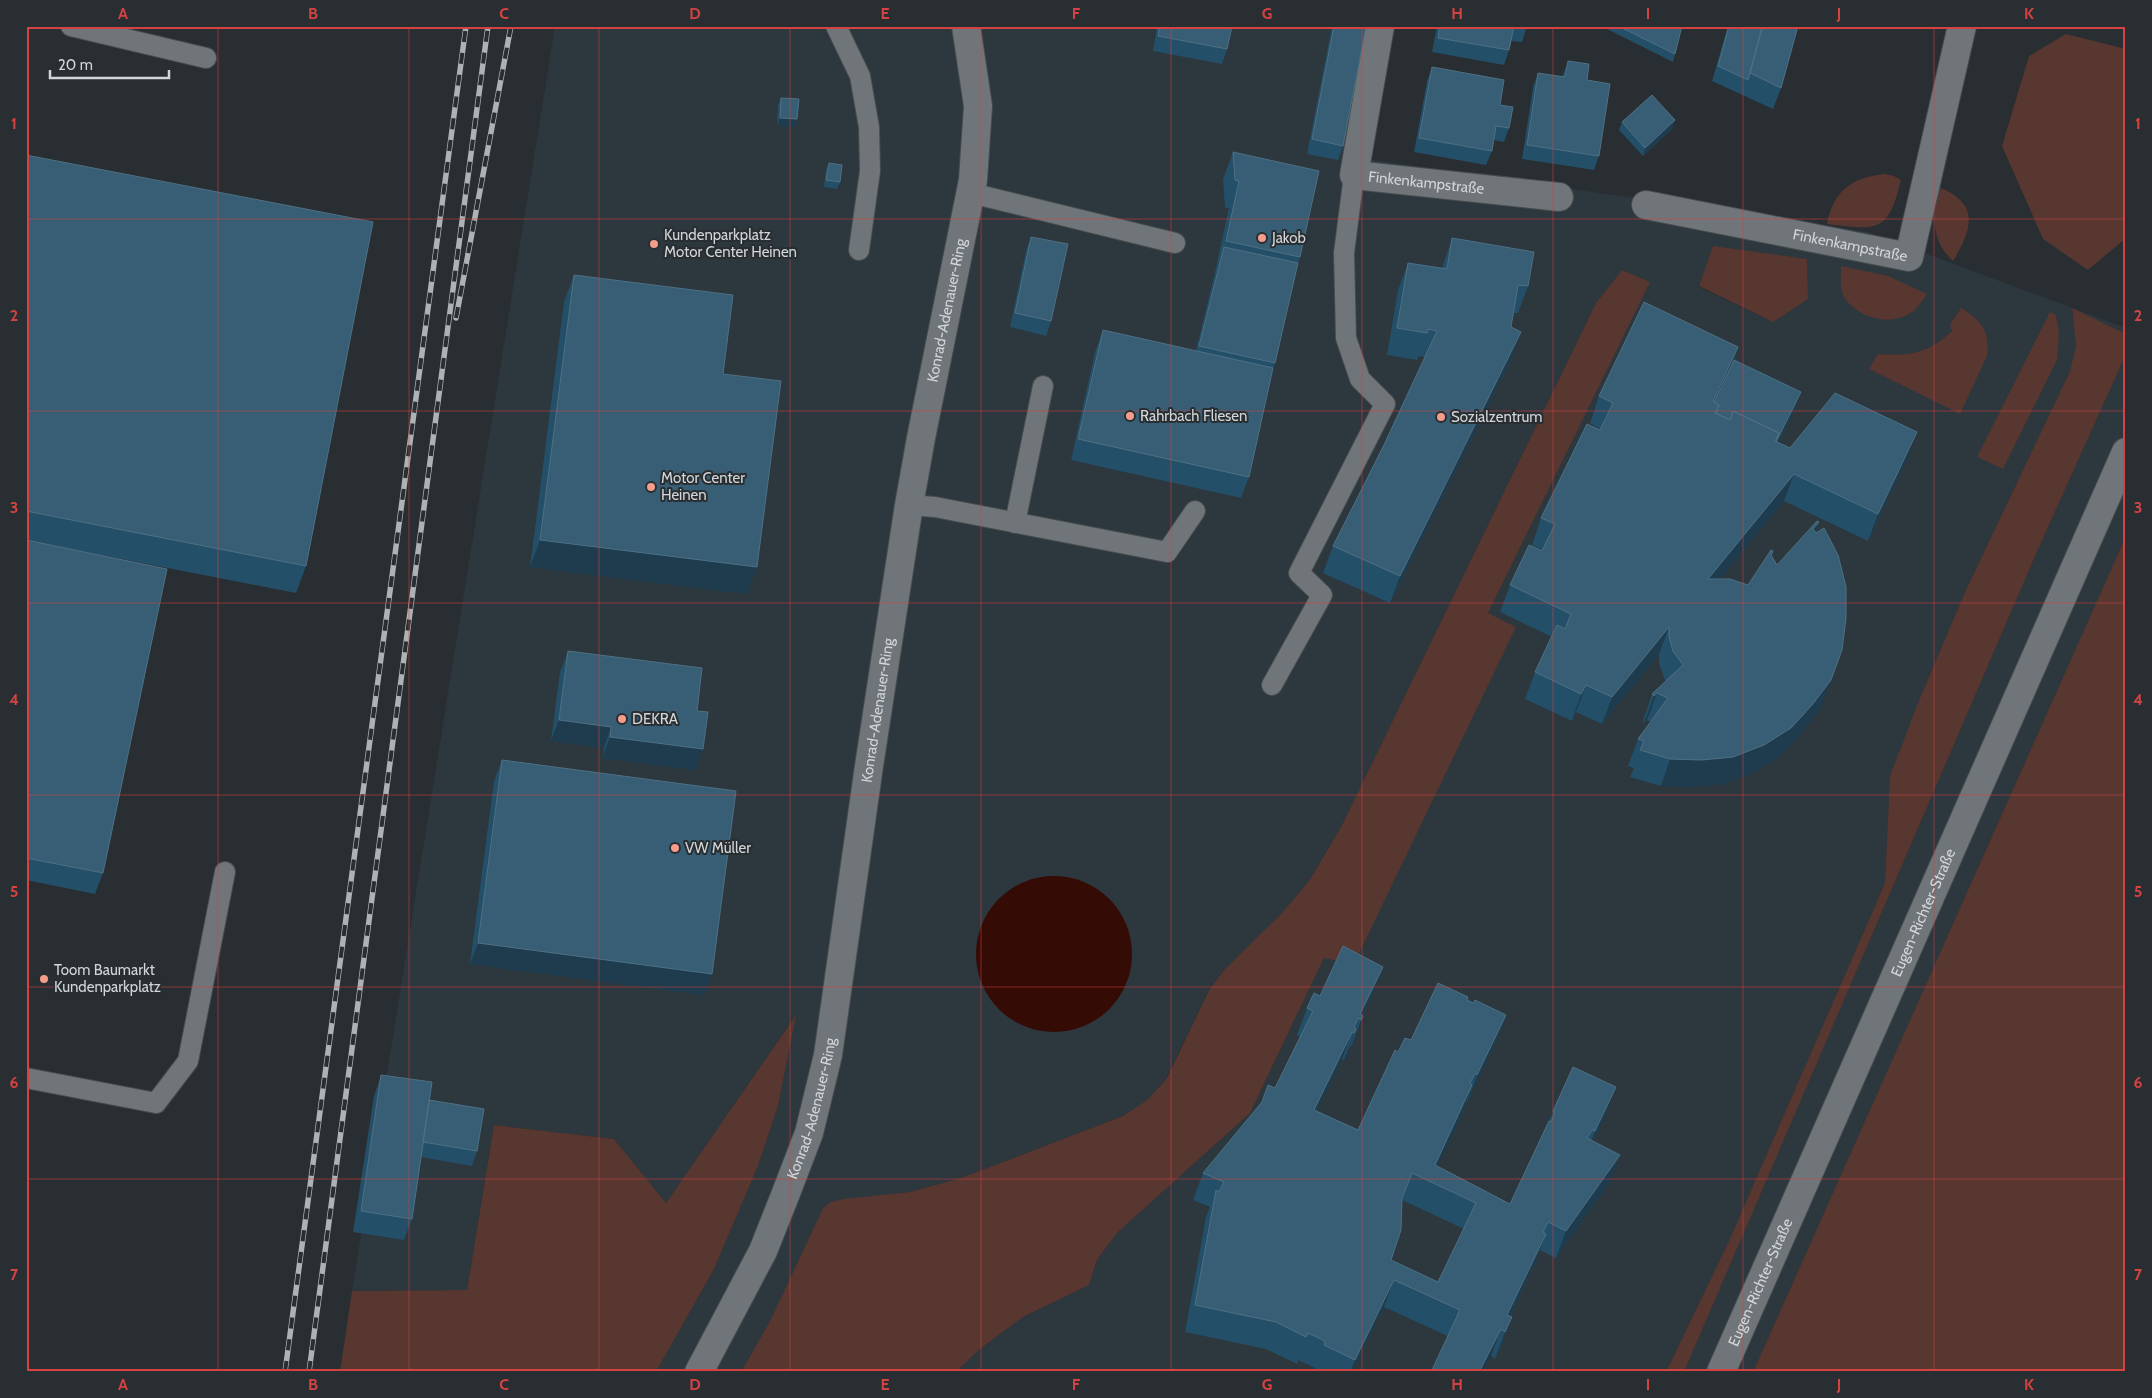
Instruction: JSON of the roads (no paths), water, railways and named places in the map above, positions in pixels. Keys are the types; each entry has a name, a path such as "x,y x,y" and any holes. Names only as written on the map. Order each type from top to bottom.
{"street":[{"name":"Konrad-Adenauer-Ring","path":"699,1372 763,1251 812,1125 831,1036 869,766 909,505 971,193 978,106 966,26"},
{"name":"Finkenkampstraße","path":"1380,26 1354,175 1559,197"},
{"name":"Finkenkampstraße","path":"1646,205 1909,257 1962,26"},
{"name":"Eugen-Richter-Straße","path":"1721,1372 2126,452"}],"lane":[{"path":"71,26 206,58"},
{"path":"836,26 860,76 869,127 870,171 859,250"},
{"path":"1272,685 1322,594 1298,573 1385,404 1360,379 1346,338 1344,253 1354,175"},
{"path":"971,193 1174,243"},
{"path":"1015,523 1043,386"},
{"path":"909,505 935,507 1167,552 1195,511"},
{"path":"26,1078 156,1103 188,1061 225,872"}],"railway":[{"path":"285,1372 466,26"},
{"path":"309,1372 488,26"},
{"path":"456,318 511,26"}],"place":[{"name":"Jakob","path":"1262,238"},
{"name":"Kundenparkplatz Motor Center Heinen","path":"654,244"},
{"name":"Rahrbach Fliesen","path":"1130,416"},
{"name":"Sozialzentrum","path":"1441,417"},
{"name":"Motor Center Heinen","path":"651,487"},
{"name":"DEKRA","path":"622,719"},
{"name":"VW Müller","path":"675,848"},
{"name":"Toom Baumarkt Kundenparkplatz","path":"44,979"}]}
